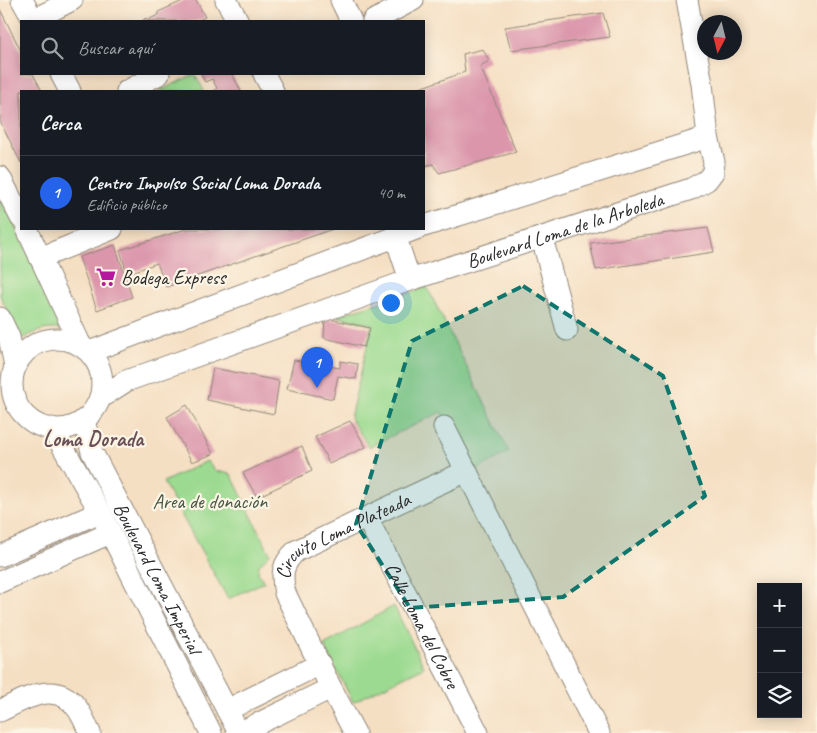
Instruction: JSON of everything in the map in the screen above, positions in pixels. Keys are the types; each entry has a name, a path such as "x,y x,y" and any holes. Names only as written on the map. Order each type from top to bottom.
{"street":[{"path":"22,0 33,20 72,0"},
{"path":"226,0 237,20"},
{"path":"341,0 350,20"},
{"path":"375,20 413,0"},
{"name":"Boulevard Loma de la Arboleda","path":"100,398 126,381 410,280 691,189 707,180 713,172 714,162 708,137 702,84 687,0"},
{"path":"62,75 69,90"},
{"path":"129,90 157,75"},
{"path":"265,75 272,90"},
{"path":"425,226 708,137"},
{"path":"0,177 20,211"},
{"path":"0,318 9,337 15,366 12,383 14,399 23,413 36,423 52,428 69,427 84,420 94,410 100,398 102,381 98,365 85,349 40,258 30,230"},
{"path":"40,258 110,230"},
{"path":"15,366 26,351 43,341 63,339 85,349 412,230"},
{"path":"395,235 410,280"},
{"path":"542,238 567,330"},
{"name":"Boulevard Loma Imperial","path":"84,420 92,452 239,733"},
{"path":"444,427 599,733"},
{"name":"Boulevard Loma Imperial","path":"52,428 100,512 211,733"},
{"name":"Circuito Loma Plateada","path":"355,733 285,593 282,581 283,569 288,559 296,551 424,490 467,472"},
{"path":"100,512 0,556 5,579 110,533"},
{"name":"Calle Loma del Cobre","path":"366,518 478,733"},
{"path":"227,710 320,664"},
{"path":"239,733 331,688"},
{"path":"0,711 27,698 56,692 67,697 78,709 90,733"}],"highlighted area":[{"path":"523,286 663,376 705,496 563,597 410,608 356,524 412,341"}],"green space":[{"path":"196,75 203,90 161,90"},
{"path":"0,196 67,330 43,330 22,339 0,296"},
{"path":"427,287 509,452 477,470 468,463 441,412 369,447 350,418 372,325 336,316"},
{"name":"Area de donación","path":"207,461 216,471 231,474 270,554 259,565 258,573 264,582 228,599 163,482"},
{"path":"394,606 424,667 353,702 324,645"}],"building":[{"path":"185,0 196,0 205,17 199,20 148,20 160,14 158,12"},
{"path":"0,9 20,49 20,75 34,75 41,90 20,90 20,161 0,121"},
{"path":"603,13 610,37 511,50 505,27"},
{"path":"483,49 489,61 480,66 516,152 439,173 433,164 425,166 425,90 414,90 465,72 463,54"},
{"path":"202,75 233,75 240,90 214,90 217,88 212,79 205,82"},
{"path":"708,228 714,252 596,270 590,243"},
{"path":"183,230 330,230 166,287 157,263 127,274 120,250"},
{"name":"Bodega Express","path":"115,245 132,297 97,310 79,257"},
{"path":"325,318 370,328 364,347 324,338"},
{"path":"294,360 340,368 340,361 358,364 356,379 338,376 333,399 287,389"},
{"path":"213,368 279,381 274,414 207,400"},
{"path":"187,405 213,454 192,462 167,417"},
{"path":"350,421 366,447 329,464 315,437"},
{"path":"302,446 312,471 257,497 243,473"}],"place":[{"name":"Bodega Express","path":"106,277"},
{"name":"Centro Impulso Social Loma Dorada","path":"317,388"}],"district":[{"name":"Loma Dorada","path":"93,439"}]}
